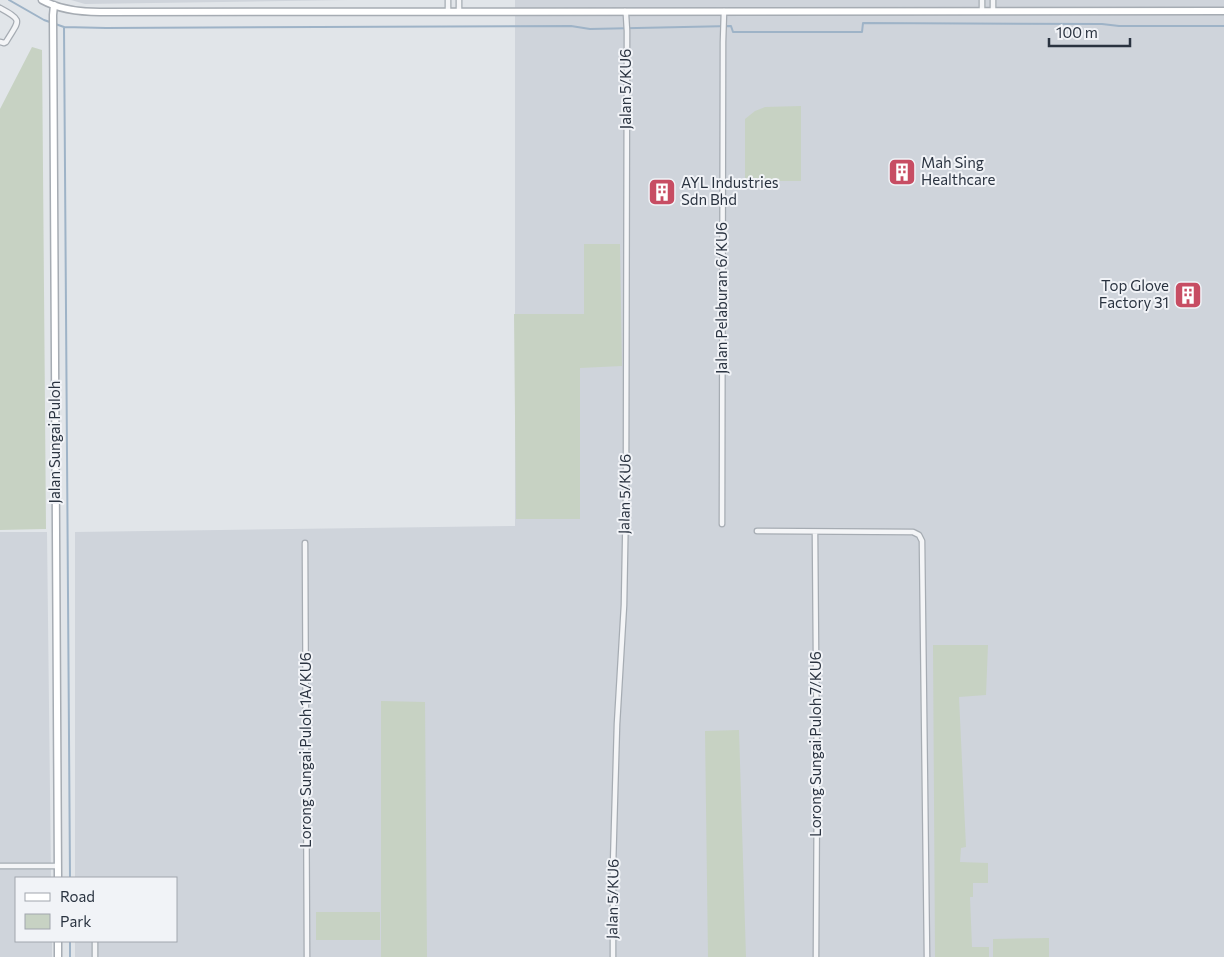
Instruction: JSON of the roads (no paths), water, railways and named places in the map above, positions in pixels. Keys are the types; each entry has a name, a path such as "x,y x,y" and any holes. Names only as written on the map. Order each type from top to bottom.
{"street":[{"path":"42,0 70,10 87,12 626,13 724,11 1224,10"},
{"path":"448,0 448,12"},
{"path":"459,0 459,12"},
{"path":"982,0 982,11"},
{"path":"993,0 993,11"},
{"name":"Jalan Sungai Puloh","path":"54,5 58,877"},
{"path":"0,8 14,16 17,22 6,42 0,42"},
{"name":"Jalan Pelaburan 6/KU6","path":"722,524 724,11"},
{"name":"Jalan 5/KU6","path":"613,957 612,866 617,724 624,606 626,13"},
{"path":"757,532 914,532 922,540 927,957"},
{"name":"Lorong Sungai Puloh 7/KU6","path":"815,532 816,957"},
{"name":"Lorong Sungai Puloh 1A/KU6","path":"305,543 307,957"},
{"path":"0,866 58,866"},
{"path":"58,942 58,957"},
{"path":"95,942 95,957"}],"waterway":[{"path":"9,0 44,20 64,27 70,877"},
{"path":"64,27 571,26 590,29 731,26 733,32 862,32 863,23 1224,26"},
{"path":"70,942 70,957"}],"place":[{"name":"Mah Sing Healthcare","path":"902,172"},
{"name":"AYL Industries Sdn Bhd","path":"662,192"},
{"name":"Top Glove Factory 31","path":"1188,295"}]}
